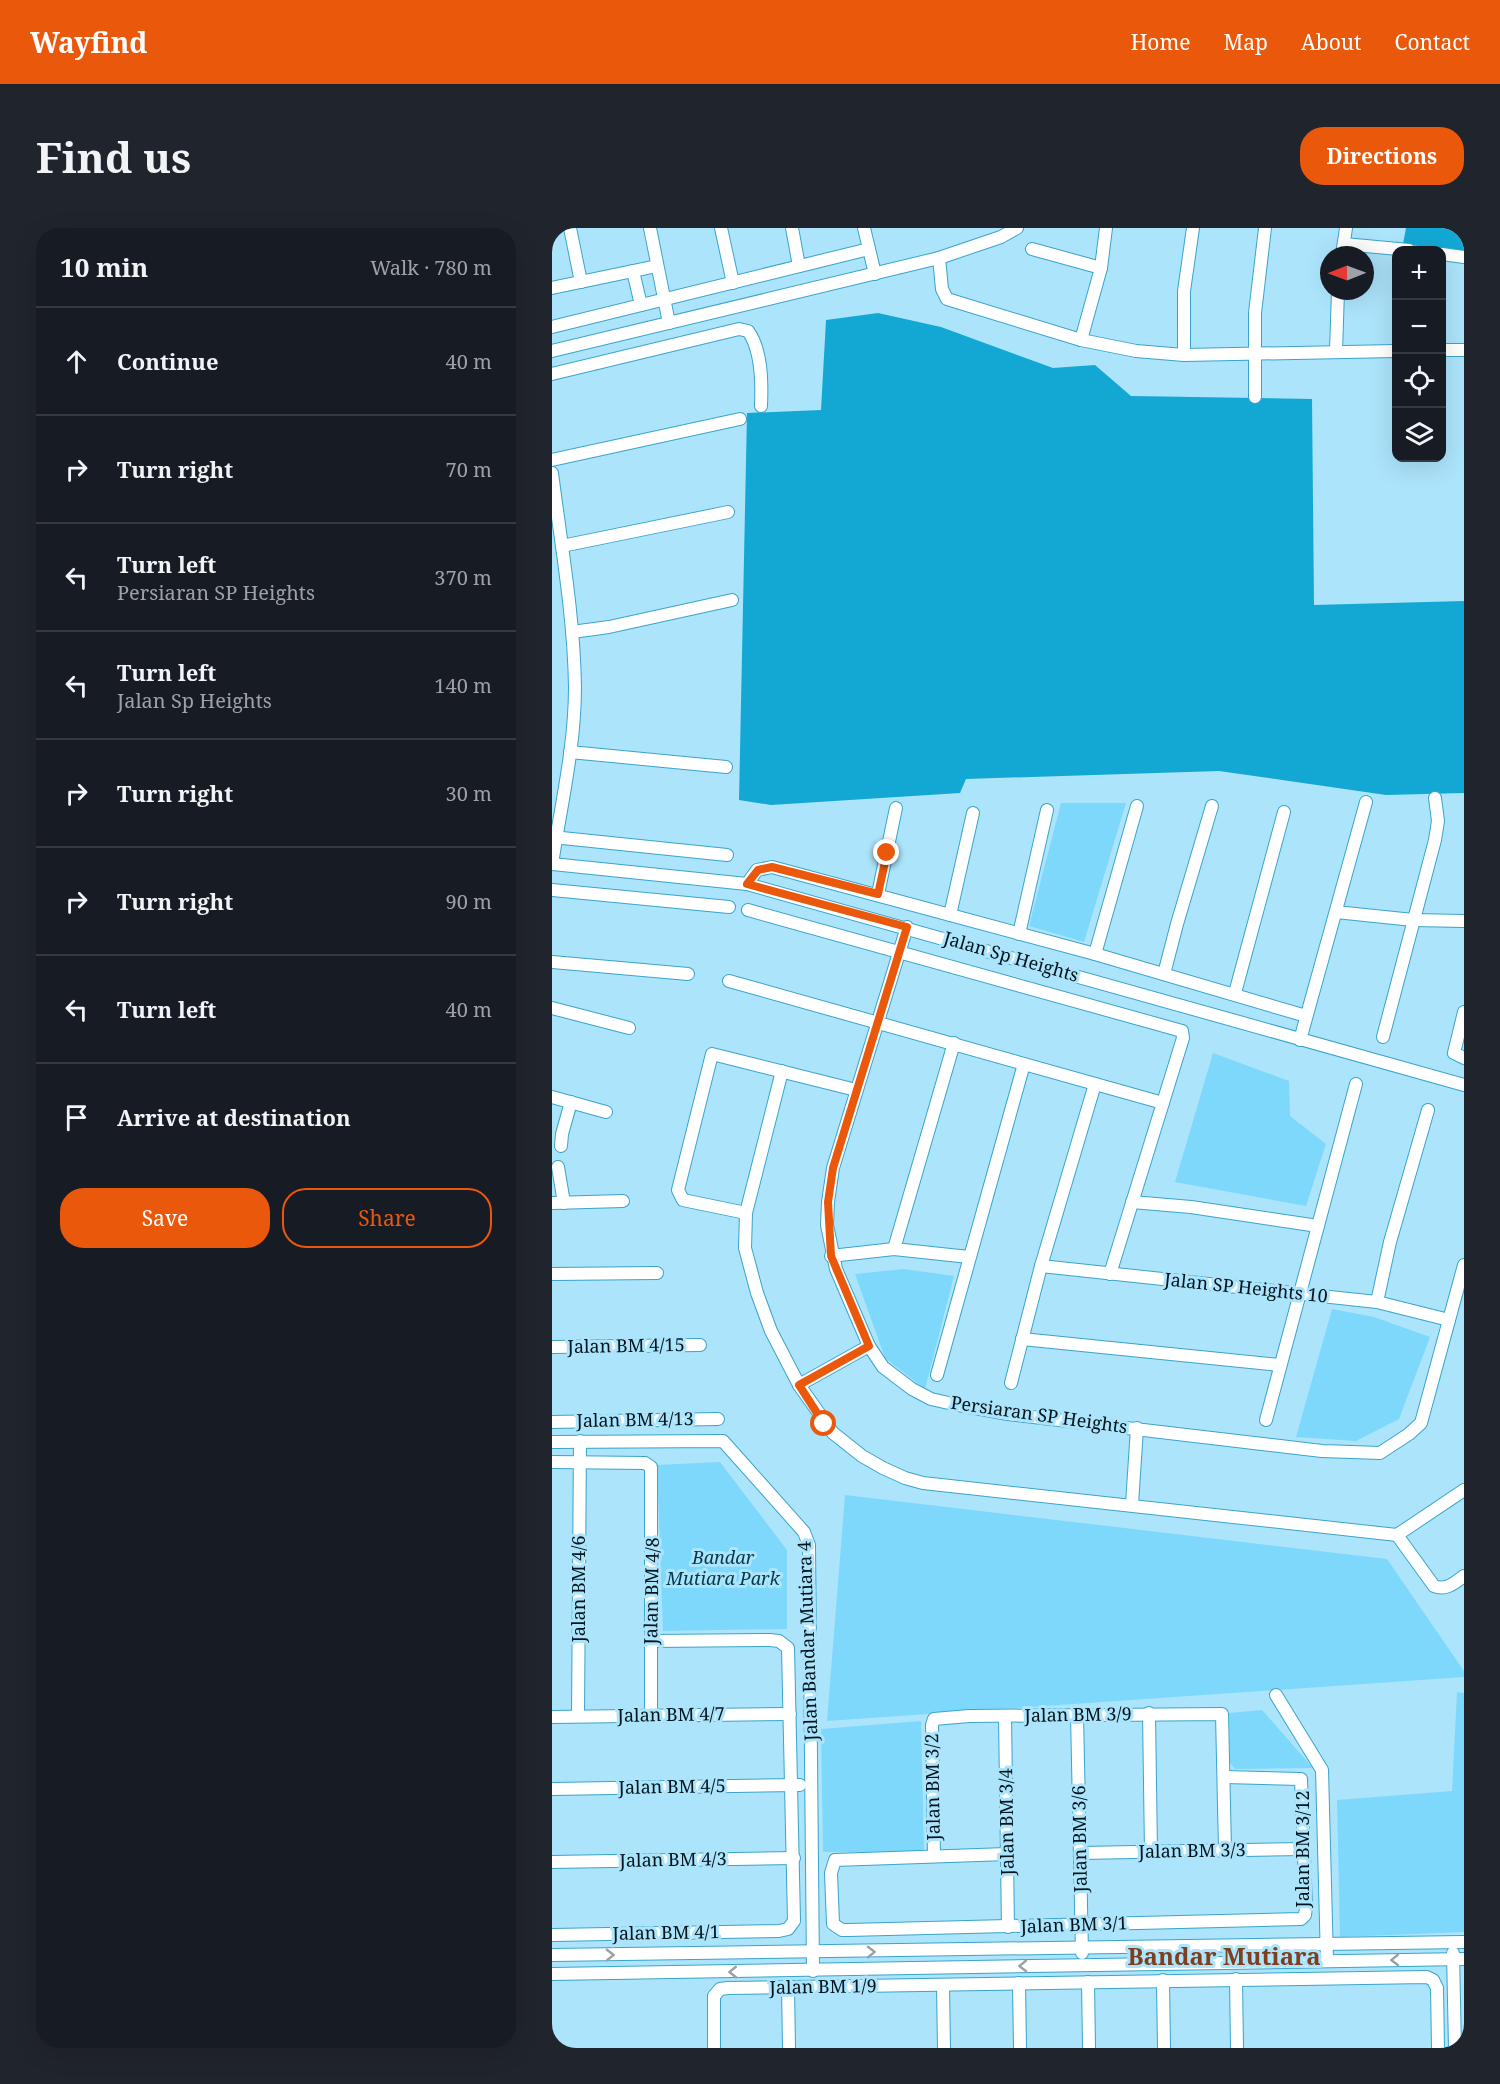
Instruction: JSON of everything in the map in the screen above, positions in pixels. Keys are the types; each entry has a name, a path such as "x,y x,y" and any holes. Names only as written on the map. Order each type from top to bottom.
{"street":[{"path":"570,228 581,282"},
{"path":"650,228 669,323"},
{"path":"721,228 733,283"},
{"path":"792,228 800,266"},
{"path":"864,228 875,274"},
{"path":"552,351 939,258 1001,237 1017,228"},
{"path":"1081,340 1101,268 1106,228"},
{"path":"1184,355 1184,291 1193,228"},
{"path":"1255,398 1255,313 1266,228"},
{"path":"1344,246 1346,228"},
{"path":"552,327 869,249"},
{"path":"1032,249 1101,268"},
{"path":"1374,250 1392,250"},
{"path":"1446,255 1464,257"},
{"path":"939,258 942,289 947,299 1081,340 1125,349 1184,355 1392,351"},
{"path":"552,288 657,266"},
{"path":"633,271 640,305"},
{"path":"1336,351 1338,300"},
{"path":"552,374 739,329 748,331 755,345 762,387 760,406"},
{"path":"1446,350 1464,350"},
{"path":"552,460 740,419"},
{"path":"552,473 572,632 574,688 570,752 554,837 552,864"},
{"path":"562,546 728,512"},
{"path":"572,632 609,627 732,600"},
{"path":"570,752 726,767"},
{"path":"1383,1037 1436,840 1438,821 1435,798"},
{"path":"1300,1040 1366,802"},
{"path":"1095,954 1137,806"},
{"path":"1164,974 1176,924 1212,806"},
{"path":"878,894 896,808"},
{"path":"1019,934 1047,810"},
{"path":"1235,993 1284,812"},
{"path":"950,915 973,813"},
{"path":"554,837 727,855"},
{"name":"Jalan Sp Heights","path":"552,864 747,884 1464,1085"},
{"path":"747,884 758,870 772,867 1235,993 1306,1016"},
{"path":"552,890 729,907"},
{"path":"748,910 1182,1031 1183,1038 1110,1274"},
{"path":"1336,912 1413,920 1464,921"},
{"name":"Persiaran SP Heights","path":"907,927 833,1168 828,1202 831,1256 869,1346 883,1367 897,1380 931,1399 1008,1414 1323,1450 1380,1453 1410,1434 1421,1423 1464,1265"},
{"path":"552,962 688,974"},
{"path":"729,981 1163,1103"},
{"path":"552,1008 628,1028"},
{"path":"1464,1012 1454,1047 1454,1053 1464,1058"},
{"path":"894,1249 954,1043"},
{"path":"746,1213 683,1200 678,1190 709,1058 716,1054 856,1090"},
{"path":"937,1375 1024,1064"},
{"path":"782,1071 746,1213 745,1248 757,1293 771,1331 799,1385 833,1433 862,1456 905,1478 923,1483 1397,1534 1464,1490"},
{"path":"1011,1383 1041,1266 1095,1084"},
{"path":"1266,1420 1356,1084"},
{"path":"552,1097 606,1112"},
{"path":"561,1146 571,1102"},
{"path":"1377,1302 1390,1242 1428,1110"},
{"path":"558,1167 558,1203 623,1202"},
{"path":"1132,1202 1191,1207 1318,1226"},
{"path":"831,1256 894,1249 969,1257"},
{"name":"Jalan SP Heights 10","path":"1041,1266 1377,1302 1449,1320"},
{"path":"552,1274 657,1273"},
{"path":"1022,1339 1279,1365"},
{"name":"Jalan BM 4/15","path":"552,1347 700,1345"},
{"path":"799,1385 869,1346"},
{"name":"Jalan BM 4/13","path":"552,1422 718,1419"},
{"path":"637,1420 637,1440"},
{"path":"1132,1504 1137,1428"},
{"name":"Jalan Bandar Mutiara 4","path":"552,1442 723,1441 804,1532 809,1545 813,1971"},
{"name":"Jalan BM 4/6","path":"578,1716 580,1442"},
{"path":"552,1462 580,1462"},
{"name":"Jalan BM 4/8","path":"580,1462 645,1463 651,1467 651,1715"},
{"path":"1397,1534 1434,1586 1440,1589 1448,1587 1464,1576"},
{"path":"651,1641 771,1640 784,1644 790,1653 794,1858"},
{"path":"1276,1695 1322,1770 1327,1961"},
{"path":"1149,1713 1152,1852"},
{"name":"Jalan BM 4/7","path":"552,1717 790,1714"},
{"name":"Jalan BM 3/9","path":"934,1719 1077,1714 1222,1714 1225,1776"},
{"name":"Jalan BM 3/6","path":"1077,1714 1082,1964"},
{"name":"Jalan BM 3/4","path":"1005,1716 1008,1927"},
{"name":"Jalan BM 3/2","path":"934,1719 934,1856"},
{"path":"1225,1776 1225,1850"},
{"name":"Jalan BM 3/12","path":"1225,1776 1301,1779 1303,1784 1306,1907 1305,1915 1300,1919"},
{"name":"Jalan BM 4/5","path":"552,1789 812,1785"},
{"name":"Jalan BM 3/3","path":"1080,1853 1304,1849"},
{"path":"934,1856 1007,1854"},
{"name":"Jalan BM 3/1","path":"934,1856 835,1860 831,1868 831,1919 836,1927 848,1930 1300,1919"},
{"name":"Jalan BM 4/3","path":"552,1862 794,1858"},
{"name":"Jalan BM 4/1","path":"552,1935 788,1929 794,1921 794,1858"},
{"path":"552,1955 1458,1942 1455,2048"},
{"path":"552,1974 1459,1959"},
{"path":"1237,2048 1236,1979 1427,1977 1433,1980 1437,1988 1438,2048"},
{"name":"Jalan BM 1/9","path":"714,2048 714,1996 720,1989 1236,1979"},
{"path":"1163,1980 1164,2048"},
{"path":"1088,1982 1089,2048"},
{"path":"1019,1983 1020,2048"},
{"path":"943,1985 944,2048"},
{"path":"788,1988 789,2048"}],"green space":[{"path":"1061,803 1126,803 1084,942 1029,926"},
{"path":"1213,1053 1289,1081 1290,1116 1326,1144 1306,1206 1175,1182"},
{"path":"904,1269 954,1276 925,1389 885,1358 855,1274"},
{"path":"1332,1309 1374,1317 1430,1337 1399,1419 1356,1441 1296,1437"},
{"name":"Bandar Mutiara Park","path":"720,1462 787,1550 787,1629 663,1631 657,1465"},
{"path":"845,1495 1387,1559 1464,1671 1464,1677 827,1721"},
{"path":"1457,1692 1464,1693 1464,1932 1340,1937 1337,1800 1452,1791"},
{"path":"1262,1710 1313,1768 1235,1769 1230,1763 1229,1713"},
{"path":"921,1721 924,1852 823,1852 821,1729"}],"shaded area":[{"path":"1406,228 1464,228 1464,252 1446,250 1446,246 1403,244"},
{"path":"878,313 941,327 1053,368 1095,365 1131,396 1312,399 1314,605 1464,601 1464,793 1386,795 1219,771 966,779 960,793 771,805 739,800 747,413 821,410 826,320"}],"district":[{"name":"Bandar Mutiara","path":"1224,1957"}],"route":[{"path":"824,1424 799,1385 869,1346 831,1256 827,1225 833,1168 907,927 747,884 753,875 764,866 878,894 887,853"}]}
